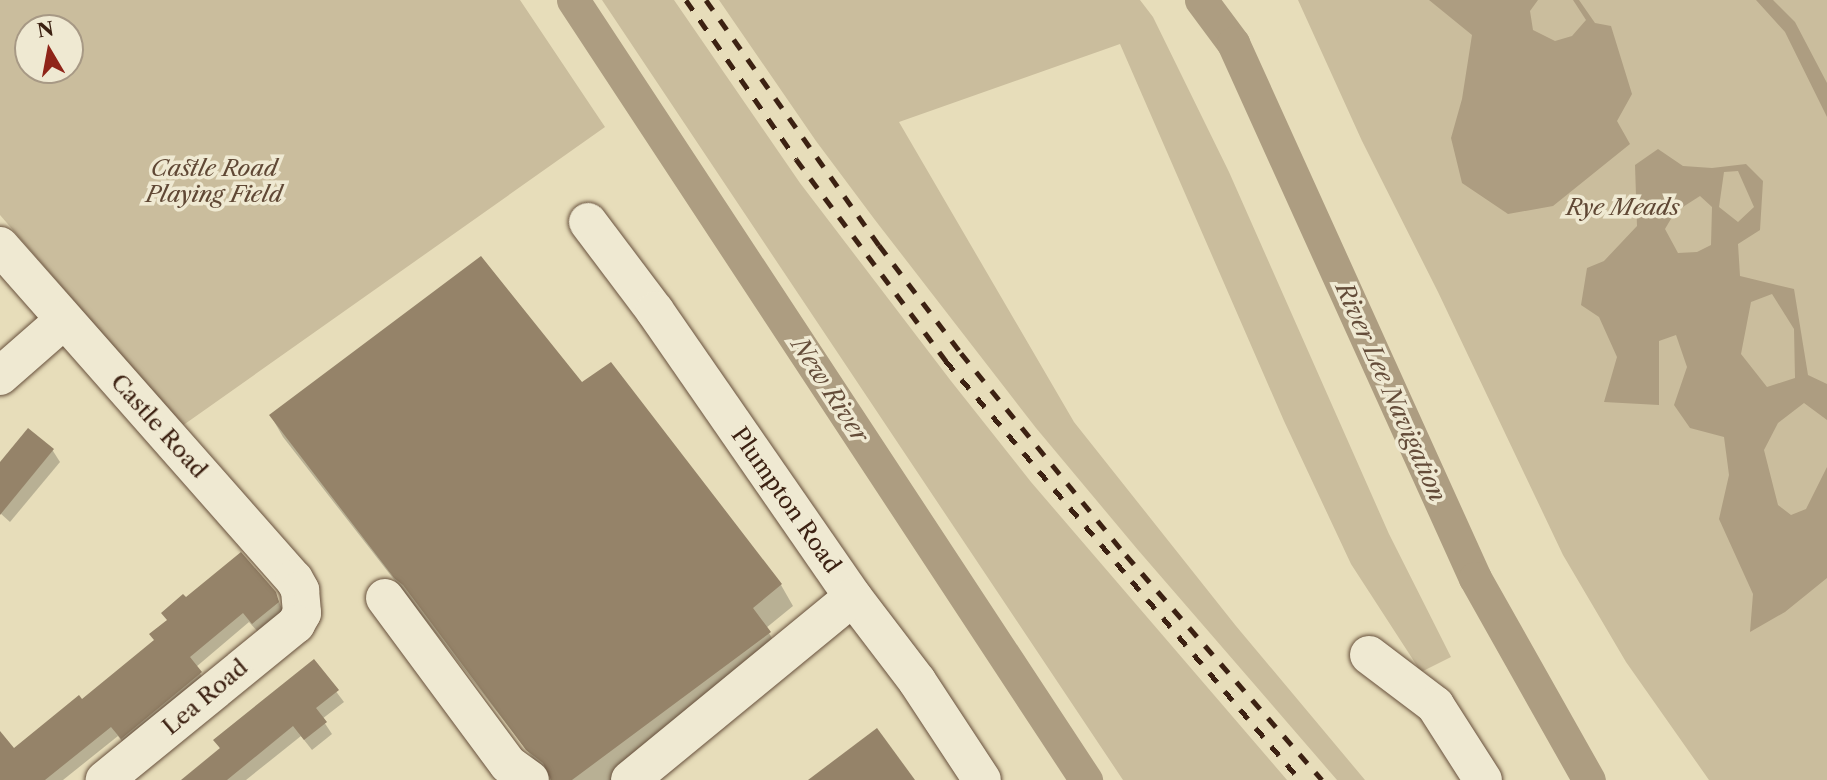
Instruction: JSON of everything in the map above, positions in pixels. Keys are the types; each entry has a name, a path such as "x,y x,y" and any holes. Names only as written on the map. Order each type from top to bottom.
{"street":[{"name":"Plumpton Road","path":"588,222 655,311 853,597 917,681 982,780"},
{"name":"Castle Road","path":"0,246 294,579 300,590 302,613"},
{"path":"0,376 64,320"},
{"path":"630,780 853,597"},
{"path":"385,598 508,764 530,780"},
{"name":"Lea Road","path":"104,780 296,624 302,613"},
{"path":"1369,655 1411,684 1435,705 1483,780"}],"green space":[{"name":"Castle Road Playing Field","path":"0,0 520,0 605,127 182,426 0,215"},
{"path":"602,0 674,0 800,183 951,381 1031,482 1287,780 1123,780"},
{"path":"719,0 1140,0 1153,17 1229,172 1389,534 1451,657 1421,672 1351,564 1284,421 1120,44 899,122 1074,422 1236,626 1365,780 1337,780 1036,428 816,141"},
{"name":"Rye Meads","path":"1298,0 1827,0 1827,780 1709,780 1626,662 1563,555 1438,292 1362,141"}],"shaded area":[{"path":"1429,0 1538,0 1530,11 1533,30 1555,41 1572,36 1586,20 1573,0 1579,0 1595,23 1611,26 1632,94 1617,121 1630,144 1553,206 1508,214 1462,183 1451,138 1462,99 1472,35"},
{"path":"1756,0 1773,0 1795,22 1827,83 1827,117 1785,32"},
{"path":"1658,149 1683,166 1712,168 1746,164 1763,181 1760,230 1738,244 1740,276 1794,289 1808,375 1827,384 1827,420 1804,403 1778,423 1764,450 1778,505 1791,515 1806,509 1827,467 1827,578 1785,612 1750,632 1753,594 1719,519 1729,475 1724,437 1690,428 1674,405 1687,367 1676,335 1659,341 1659,405 1604,402 1617,357 1599,317 1581,305 1587,268 1604,261 1637,226 1635,165","holes":["1738,171 1754,207 1738,222 1719,207 1724,172","1700,196 1712,207 1711,245 1697,252 1678,253 1665,229 1675,212","1772,294 1794,329 1795,378 1767,387 1741,354 1751,302"]}],"building":[{"path":"481,256 582,382 611,362 782,584 753,608 771,632 572,780 551,780 543,763 526,750 403,585 394,578 269,415"},
{"path":"28,428 54,449 0,515 0,462"},
{"path":"241,552 276,592 279,602 252,624 243,613 190,657 202,672 121,739 111,727 45,780 0,780 0,731 14,748 79,695 82,699 154,640 149,634 167,620 161,613 183,594 186,597"},
{"path":"314,659 339,690 316,708 327,722 304,740 293,726 227,780 181,780 220,748 213,740"},
{"path":"877,728 915,780 808,780"}],"waterway":[{"name":"New River","path":"573,0 1086,780"},
{"name":"River Lee Navigation","path":"1201,0 1233,43 1475,578 1589,780"}],"railway":[{"path":"686,0 796,159 946,361 1300,780"},
{"path":"706,0 879,245 961,353 1126,555 1322,780"}]}
